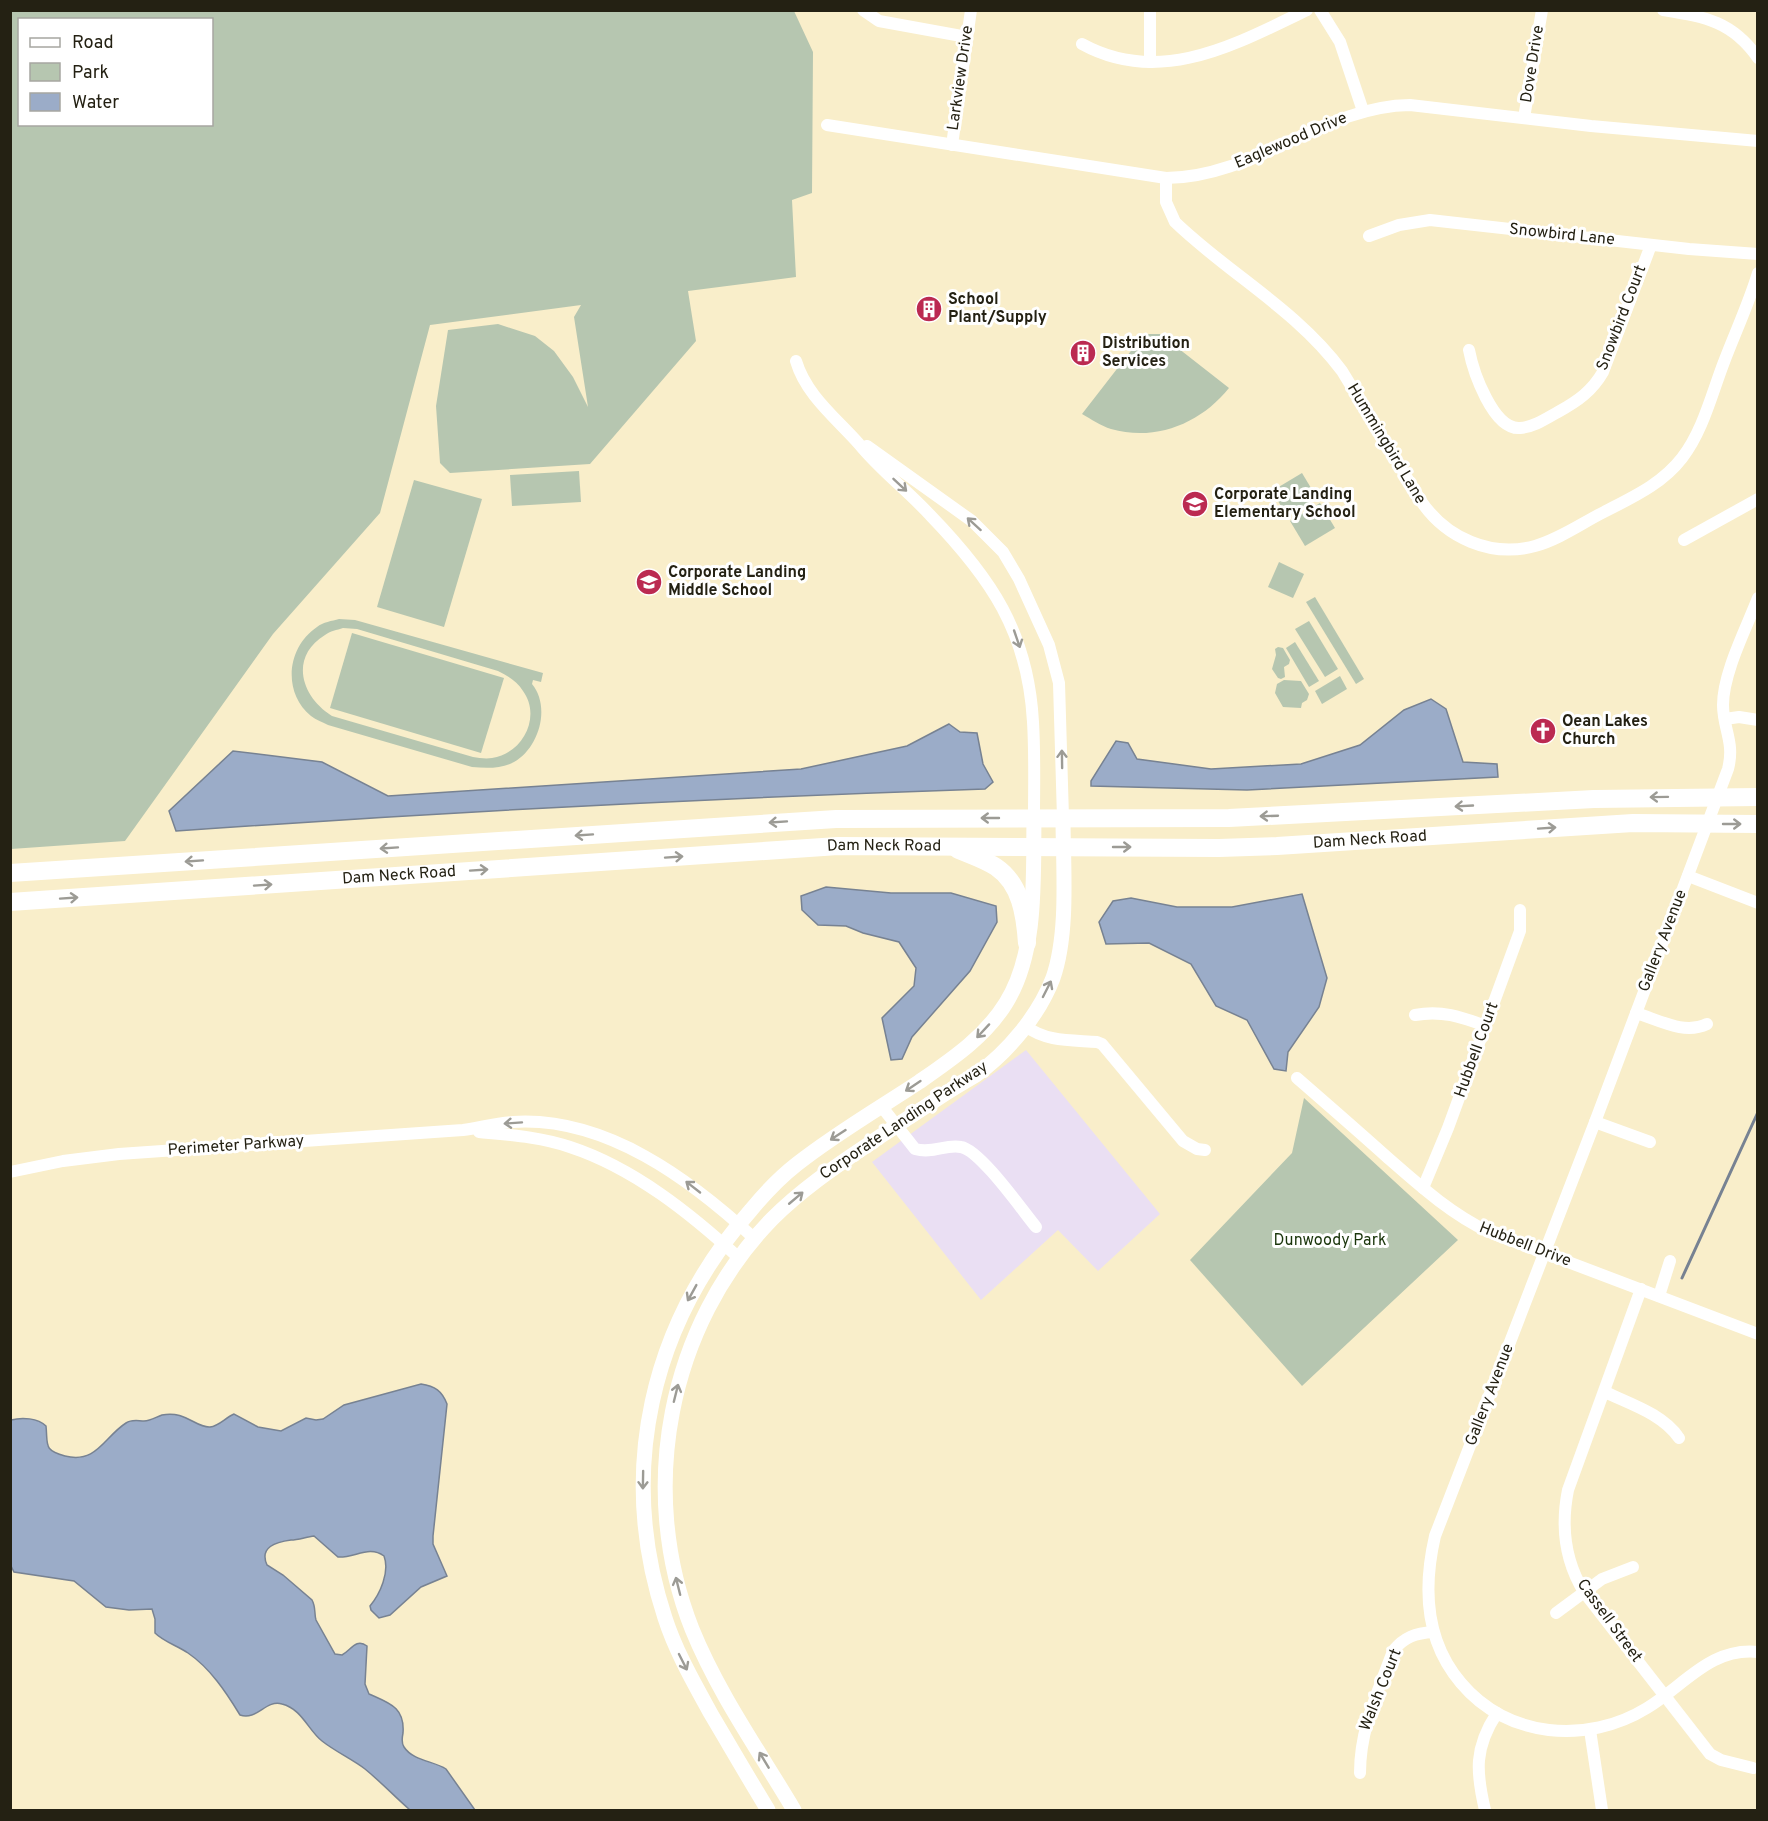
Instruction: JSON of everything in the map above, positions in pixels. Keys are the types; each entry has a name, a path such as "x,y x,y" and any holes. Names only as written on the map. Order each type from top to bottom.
{"main road":[{"name":"Dam Neck Road","path":"10,873 837,819 1280,816 1594,799 1758,797"},
{"name":"Dam Neck Road","path":"10,902 838,846 1277,846 1633,823 1758,824"},
{"path":"953,846 995,867 1010,881 1022,905 1026,943"}],"street":[{"path":"863,10 879,21 968,37"},
{"name":"Larkview Drive","path":"951,145 971,10"},
{"path":"1150,10 1150,62"},
{"path":"1083,44 1111,56 1150,62 1180,60 1204,56 1307,10"},
{"path":"1320,10 1340,42 1362,111"},
{"name":"Dove Drive","path":"1524,118 1542,10"},
{"path":"1663,10 1715,21 1739,36 1758,58"},
{"name":"Eaglewood Drive","path":"827,125 1166,178 1196,176 1230,168 1362,111 1393,105 1758,141"},
{"name":"Hummingbird Lane","path":"1166,178 1166,202 1175,222 1295,319 1328,352 1342,371 1421,501 1434,518 1456,536 1491,548 1521,549 1550,540 1650,487 1669,473 1682,458 1697,431 1758,273"},
{"name":"Snowbird Lane","path":"1369,236 1399,225 1430,220 1651,245 1758,254"},
{"name":"Snowbird Court","path":"1469,350 1474,373 1481,388 1496,414 1509,425 1518,428 1539,422 1579,400 1590,390 1603,372 1651,245"},
{"name":"Corporate Landing Parkway","path":"768,1810 734,1755 680,1655 657,1592 645,1525 643,1465 651,1403 659,1372 678,1321 722,1243 770,1187 822,1145 882,1107 968,1047 994,1020 1012,992 1026,943 1032,901 1034,818 1033,721 1029,690 1016,635 1006,612 969,557 930,514 870,458 815,397 799,371 796,361"},
{"name":"Corporate Landing Parkway","path":"794,1810 720,1685 705,1656 681,1596 668,1536 665,1471 668,1433 677,1387 699,1326 712,1300 739,1258 793,1199 831,1170 976,1074 1010,1044 1025,1026 1052,978 1058,958 1062,925 1064,818 1059,684 1050,645 1003,552 972,521 873,451 845,428"},
{"path":"1684,540 1758,499"},
{"name":"Gallery Avenue","path":"1758,598 1753,623 1727,677 1723,707 1731,748 1728,769 1436,1536 1428,1576 1428,1597 1433,1632 1439,1649 1453,1674 1474,1697 1497,1713 1513,1721 1547,1731 1590,1730 1628,1719 1648,1708 1711,1661 1724,1655 1758,1652"},
{"path":"1725,719 1739,717 1758,720"},
{"path":"1688,876 1758,903"},
{"name":"Hubbell Court","path":"1423,1188 1448,1128 1520,931 1520,909"},
{"path":"1415,1015 1428,1012 1451,1013 1485,1026"},
{"path":"1636,1013 1682,1029 1700,1028 1707,1024"},
{"path":"1025,1026 1036,1034 1055,1040 1102,1044 1183,1141 1197,1149 1205,1150"},
{"name":"Hubbell Drive","path":"1297,1078 1423,1188 1470,1223 1758,1334"},
{"path":"882,1107 918,1150 932,1151 954,1147 970,1150 977,1155 1036,1227"},
{"name":"Perimeter Parkway","path":"10,1172 63,1161 119,1154 463,1130 513,1122 566,1127 632,1149 662,1165 689,1184 755,1239"},
{"path":"1595,1122 1650,1142"},
{"name":"Perimeter Parkway","path":"463,1130 536,1139 591,1154 654,1189 739,1258"},
{"path":"1659,1296 1670,1261"},
{"name":"Cassell Street","path":"1641,1289 1568,1490 1564,1516 1568,1553 1584,1592 1710,1754 1721,1760 1753,1768"},
{"path":"1605,1392 1660,1419 1679,1438"},
{"path":"1556,1613 1609,1576 1633,1567"},
{"name":"Walsh Court","path":"1360,1773 1360,1754 1365,1724 1394,1651 1411,1635 1433,1632"},
{"path":"1485,1810 1478,1780 1479,1756 1485,1734 1497,1713"},
{"path":"1590,1730 1602,1810"}],"shaded area":[{"path":"1026,1050 1160,1214 1098,1271 1058,1230 981,1300 872,1162"}],"green space":[{"path":"11,10 794,11 813,52 812,193 792,200 796,277 688,291 696,341 590,464 450,473 440,463 436,406 448,330 498,324 535,336 554,351 573,377 588,407 574,317 581,305 430,325 380,513 273,634 125,841 11,849"},
{"path":"1144,334 1160,334 1229,388 1205,411 1191,420 1161,431 1144,433 1111,429 1082,414"},
{"path":"579,471 581,502 512,506 510,475"},
{"path":"1302,473 1317,498 1287,516 1272,491"},
{"path":"414,480 482,499 444,627 377,607"},
{"path":"1320,503 1335,528 1305,546 1290,521"},
{"path":"1279,562 1304,574 1293,598 1268,587"},
{"path":"1315,597 1364,679 1356,684 1306,602"},
{"path":"339,619 355,620 543,673 541,682 533,680 532,684 538,693 541,715 540,726 530,747 523,756 504,766 472,767 328,725 313,717 295,695 292,683 294,658 299,646 319,625","holes":["343,628 357,629 498,671 512,679 518,684 528,701 530,712 526,733 512,750 503,755 478,758 332,716 321,708 307,688 303,677 303,665 314,644 327,634"]},
{"path":"1309,621 1338,669 1325,677 1295,629"},
{"path":"352,633 504,678 481,753 330,708"},
{"path":"1295,642 1319,681 1309,687 1286,648"},
{"path":"1283,648 1290,660 1289,664 1284,667 1285,677 1281,679 1272,669 1276,655 1275,649"},
{"path":"1340,676 1347,689 1322,704 1315,691"},
{"path":"1284,680 1301,681 1309,694 1301,708 1283,707 1275,693 1277,684"},
{"name":"Dunwoody Park","path":"1304,1098 1458,1240 1302,1386 1190,1260 1292,1153"}],"water":[{"path":"1431,699 1446,709 1463,762 1497,764 1498,777 1247,790 1091,786 1091,781 1116,741 1128,743 1137,759 1211,769 1301,764 1360,745 1404,710"},
{"path":"949,724 960,732 977,733 983,764 993,782 985,789 580,806 176,831 169,811 233,751 322,762 388,796 801,769 907,746"},
{"path":"826,887 891,893 951,893 996,906 997,922 970,971 912,1037 902,1059 891,1060 882,1018 914,986 916,968 899,942 846,926 818,925 802,910 801,896"},
{"path":"1302,894 1327,978 1319,1007 1288,1052 1286,1071 1274,1069 1247,1020 1216,1006 1191,964 1149,943 1106,944 1099,922 1113,901 1131,898 1177,907 1232,907"},
{"path":"421,1384 437,1390 447,1404 433,1544 447,1576 421,1587 390,1615 379,1618 370,1606 385,1576 384,1556 367,1552 338,1557 314,1536 270,1546 265,1559 267,1565 283,1575 312,1600 316,1620 335,1654 342,1655 360,1643 367,1646 365,1684 369,1694 389,1703 398,1712 403,1724 402,1744 408,1752 446,1769 475,1810 410,1810 365,1769 322,1741 295,1710 276,1703 251,1715 240,1715 223,1689 203,1666 188,1653 155,1633 152,1609 129,1610 106,1607 74,1581 14,1572 11,1566 11,1420 30,1419 43,1423 46,1426 50,1449 58,1454 76,1457 93,1453 130,1421 147,1421 170,1414 210,1427 234,1414 258,1427 281,1431 306,1418 323,1419 344,1405"}],"waterway":[{"path":"1682,1278 1758,1112"}],"place":[{"name":"School Plant/Supply","path":"929,309"},
{"name":"Distribution Services","path":"1083,353"},
{"name":"Corporate Landing Elementary School","path":"1195,504"},
{"name":"Corporate Landing Middle School","path":"649,582"},
{"name":"Oean Lakes Church","path":"1543,731"}]}
